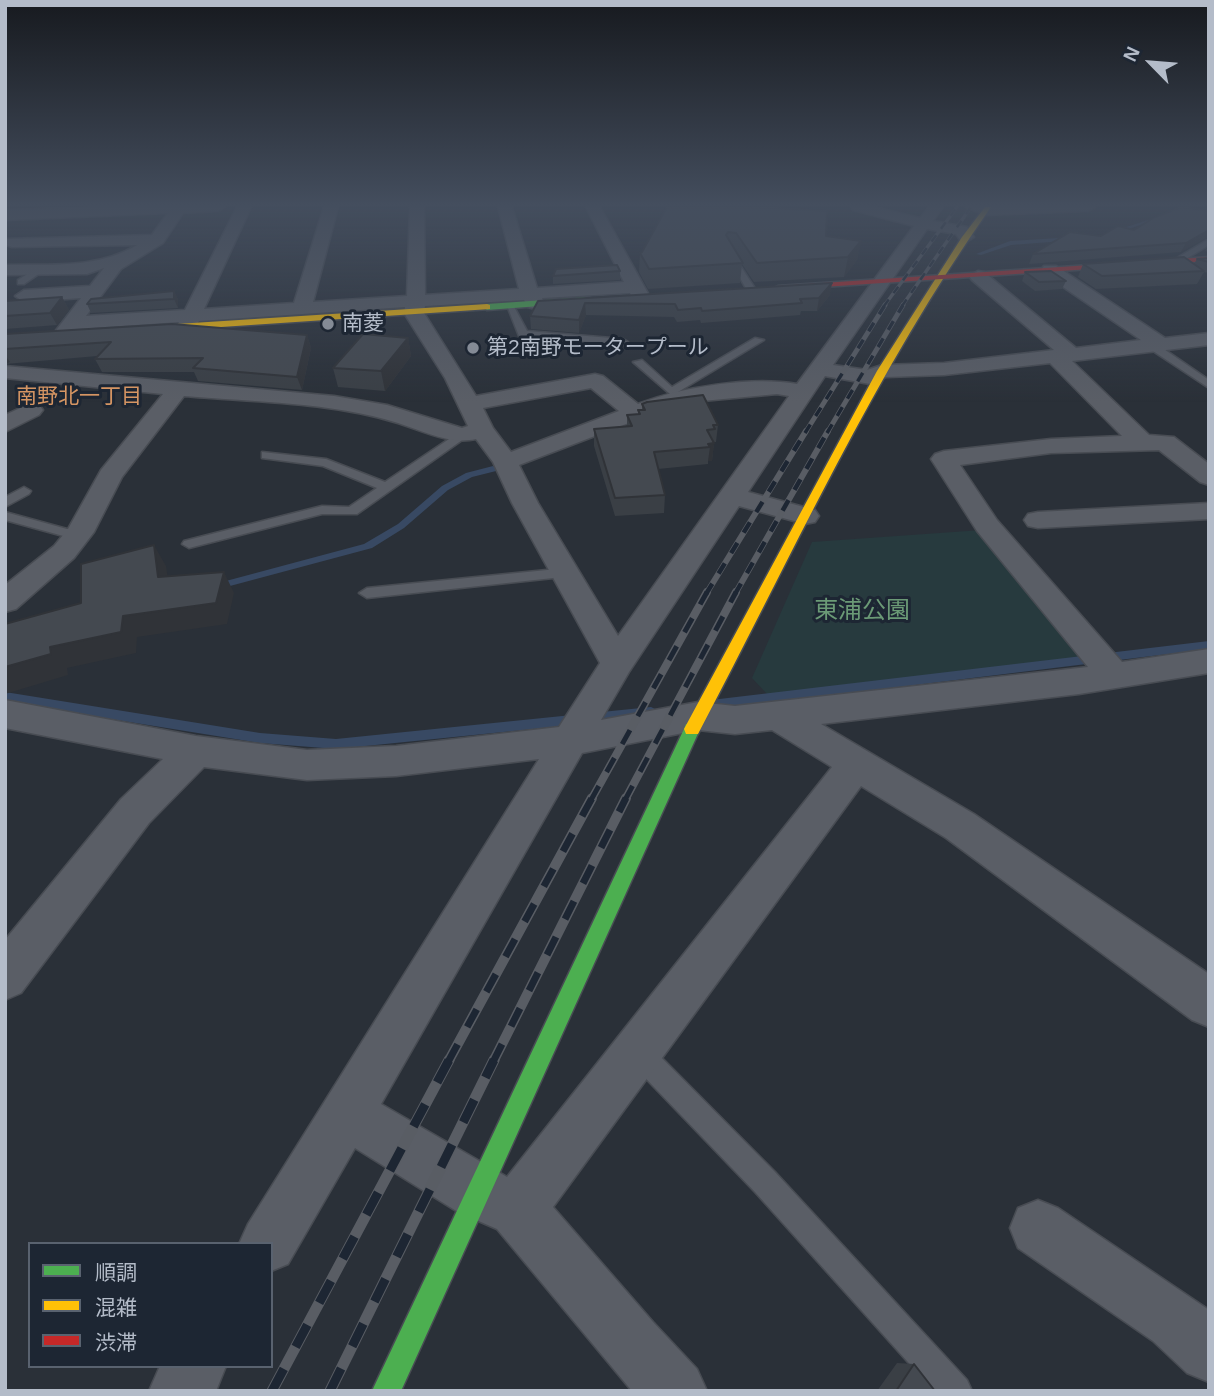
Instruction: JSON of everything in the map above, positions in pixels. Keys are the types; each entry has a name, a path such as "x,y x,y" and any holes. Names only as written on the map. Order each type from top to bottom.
{"street":[{"path":"112,272 63,330 532,298 644,294 631,272"},
{"path":"188,321 212,272"},
{"path":"302,309 312,272"},
{"path":"416,272 415,307 468,404 471,433"},
{"path":"524,272 532,298"},
{"path":"269,1242 617,663 886,272"},
{"path":"386,1391 497,1200 698,716 883,371 945,272"},
{"path":"744,291 1029,272"},
{"path":"1052,272 1156,345"},
{"path":"978,275 1063,355 1143,443"},
{"path":"22,289 96,291"},
{"path":"188,321 302,309 509,305 532,298"},
{"path":"820,369 870,377 883,371 944,369 1209,339"},
{"path":"8,374 204,389 387,412 471,433 505,461 525,503 617,663"},
{"path":"468,404 595,381 636,414"},
{"path":"505,461 636,414 674,395 777,387 804,392"},
{"path":"5,602 64,552 80,533 110,475 177,389"},
{"path":"5,425 31,410"},
{"path":"1114,675 987,525 943,459 1051,446 1165,442 1206,474"},
{"path":"732,496 805,516"},
{"path":"1038,520 1209,511"},
{"path":"5,714 196,751 307,765 396,761 568,741 698,716 735,720 1114,675 1209,661"},
{"path":"777,715 960,826 1209,1003"},
{"path":"9,967 135,811 196,751"},
{"path":"497,1200 637,1051 856,764"},
{"path":"347,1113 497,1200 675,1391"},
{"path":"1038,1228 1174,1320 1209,1351"},
{"path":"181,1391 194,1368"}],"lane":[{"path":"22,289 37,272"},
{"path":"736,272 744,291"},
{"path":"509,305 523,334 596,336 623,342"},
{"path":"638,362 674,395 760,340"},
{"path":"1156,345 1209,385"},
{"path":"720,349 735,355"},
{"path":"189,544 322,510 352,511 471,433"},
{"path":"266,455 326,463 386,487"},
{"path":"5,503 24,491"},
{"path":"5,516 66,533 80,533"},
{"path":"367,593 567,572"},
{"path":"637,1051 765,1182 891,1323 957,1391"}],"green space":[{"name":"東浦公園","path":"982,530 1082,658 768,695 752,678 812,542"}],"building":[{"path":"555,272 605,272 553,276"},
{"path":"1025,272 1053,272 1066,281 1039,282"},
{"path":"1096,272 1181,272 1102,276"},
{"path":"832,283 819,298 800,299 802,303 702,311 701,308 678,310 675,304 585,303 579,320 530,316 538,301"},
{"path":"174,291 174,299 87,304 91,299"},
{"path":"62,297 50,313 5,316 5,301"},
{"path":"172,324 307,335 297,377 193,368 203,358 95,359 111,342 5,349 5,334"},
{"path":"363,334 408,338 381,371 333,368"},
{"path":"703,395 718,425 713,425 715,429 707,430 714,443 708,444 710,447 654,452 665,495 615,498 594,429 632,426 627,415 640,414 638,410 645,410 642,404 647,402"},
{"path":"154,545 158,577 224,572 216,603 123,616 121,632 50,647 51,654 5,667 5,624 81,603 81,564"},
{"path":"914,1364 935,1391 896,1391"}],"waterway":[{"path":"215,587 368,546 401,526 445,488 469,475 493,469"},
{"path":"711,705 1209,645"},
{"path":"5,697 260,738 336,744 651,712"}],"railway":[{"path":"884,306 909,272"},
{"path":"902,306 926,272"},
{"path":"805,433 885,305"},
{"path":"827,433 903,305"},
{"path":"706,594 806,431"},
{"path":"735,594 828,431"},
{"path":"591,800 707,592"},
{"path":"625,800 736,592"},
{"path":"448,1062 592,798"},
{"path":"494,1061 626,798"},
{"path":"272,1391 449,1060"},
{"path":"330,1391 494,1061"}],"traffic: fast":[{"path":"487,307 589,300"},
{"path":"386,1391 692,729"}],"traffic: slow":[{"path":"692,729 882,371 944,272"},
{"path":"146,329 487,307"}],"traffic: jam":[{"path":"778,288 1014,272"}],"place":[{"name":"南菱","path":"328,324"},
{"name":"第2南野モータープール","path":"473,348"}],"district":[{"name":"南野北一丁目","path":"79,397"}]}
